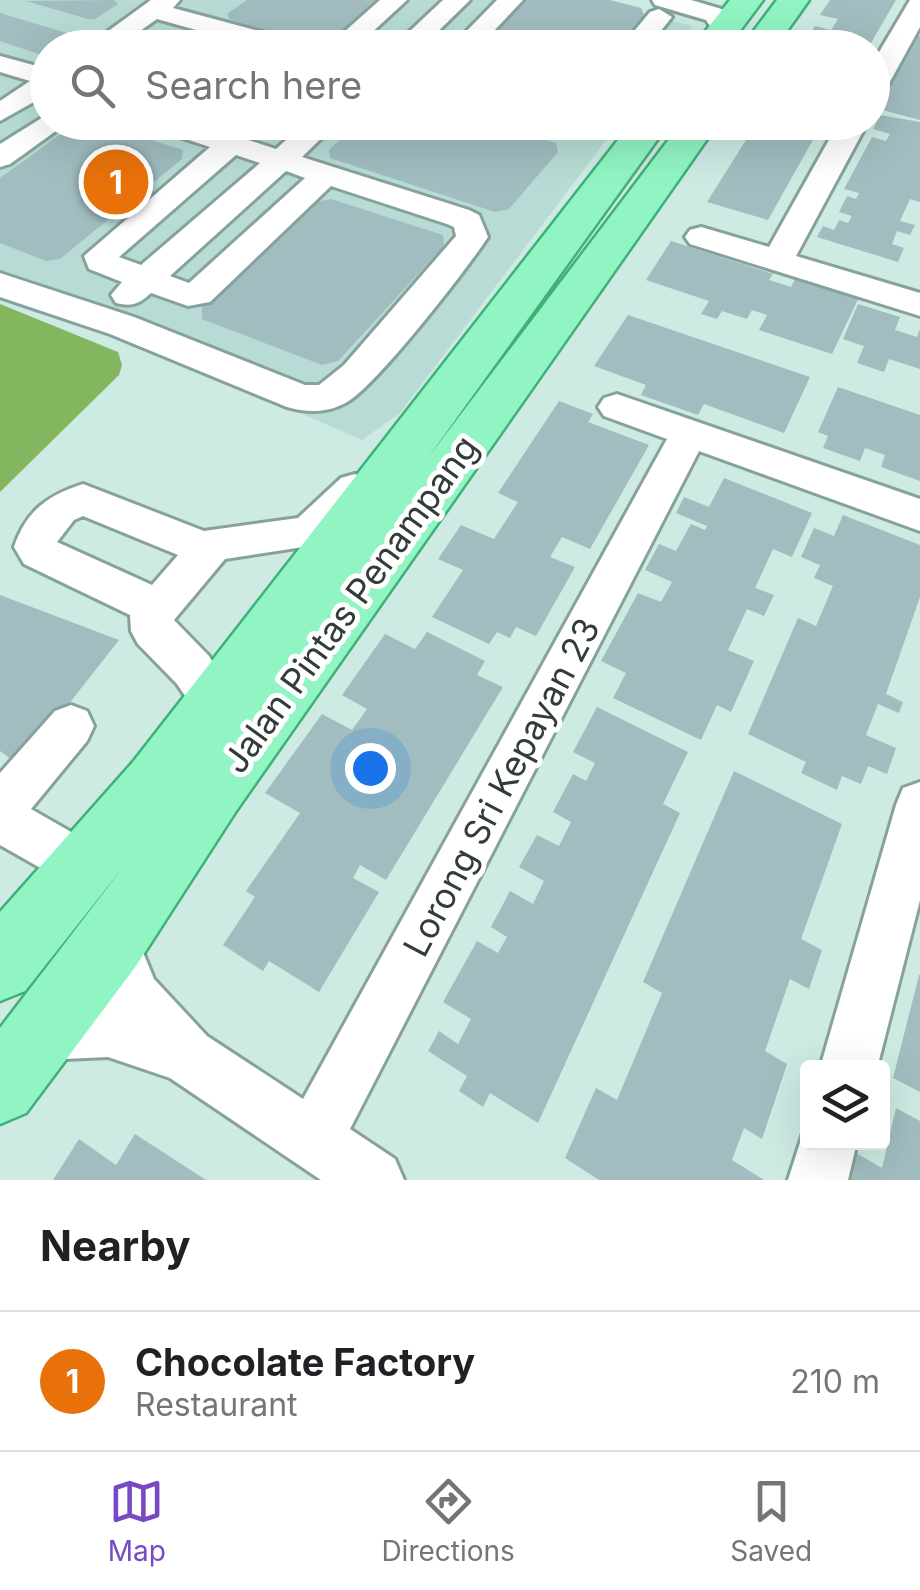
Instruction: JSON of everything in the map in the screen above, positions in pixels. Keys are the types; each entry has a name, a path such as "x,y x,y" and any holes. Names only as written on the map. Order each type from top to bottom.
{"main road":[{"path":"707,18 744,0"},
{"path":"771,30 793,0"},
{"name":"Jalan Pintas Penampang","path":"0,1087 112,942 184,786 214,702 638,140"},
{"name":"Jalan Pintas Penampang","path":"0,966 81,866 184,786 687,140"}],"street":[{"path":"194,20 223,0"},
{"path":"360,30 396,0"},
{"path":"425,30 458,0"},
{"path":"481,30 512,0"},
{"path":"135,30 161,3 194,20 229,30"},
{"path":"890,57 920,4"},
{"path":"647,30 662,9 707,18"},
{"path":"0,64 30,76"},
{"path":"0,113 30,93"},
{"path":"0,158 30,136"},
{"path":"0,284 40,302 64,304 102,318 288,393 314,400 336,394 472,237 468,222 218,140"},
{"path":"102,318 304,140"},
{"path":"777,261 844,140"},
{"path":"231,144 98,259 188,295 198,294 325,175"},
{"path":"701,237 920,304"},
{"path":"617,407 920,515"},
{"name":"Lorong Sri Kepayan 23","path":"313,1140 689,433"},
{"path":"214,702 193,670 153,631 150,623 158,608 212,544 310,533 369,475 396,461"},
{"path":"158,608 39,552 35,546 38,534 66,505 92,500 206,549"},
{"path":"0,808 71,726"},
{"path":"850,1060 920,805"},
{"path":"0,817 81,866"},
{"path":"112,942 134,998 187,1056 374,1180"},
{"path":"42,1032 108,1029 187,1056"},
{"path":"818,1180 826,1150"}],"shaded area":[{"path":"0,0 586,0 692,26 689,30 30,30 30,140 606,140 400,413 362,440 0,282"}],"green space":[{"path":"0,304 118,352 122,365 119,375 0,492"}],"building":[{"path":"114,0 118,4 95,19 26,1"},
{"path":"247,0 386,0 349,30 265,30 229,19 228,13"},
{"path":"521,0 610,0 641,8 644,15 631,30 490,30"},
{"path":"830,0 896,0 878,30 831,30 838,19 820,15"},
{"path":"0,13 57,30 30,30 30,51 0,41"},
{"path":"915,35 920,36 920,120 890,112 890,81"},
{"path":"890,117 920,122 920,202 910,199 900,221 915,225 910,235 897,231 892,244 904,248 898,262 817,237 823,226 834,230 839,220 848,223 852,216 839,212 847,196 856,199 859,193 844,189 870,140 890,140"},
{"path":"52,140 152,140 183,150 182,159 60,259 46,261 0,243 0,178"},
{"path":"339,140 546,140 556,143 558,152 509,209 495,212 330,158 329,150"},
{"path":"746,140 813,140 768,220 707,202"},
{"path":"331,199 443,235 444,246 338,361 322,365 202,319 202,307 314,202"},
{"path":"671,241 773,274 769,280 791,287 797,275 860,295 832,354 759,330 767,315 752,310 747,319 722,311 717,319 701,314 709,301 646,280"},
{"path":"858,304 900,317 895,330 917,337 920,329 920,369 889,359 884,372 857,363 864,346 843,339"},
{"path":"628,315 810,377 784,433 704,404 698,415 641,395 646,385 594,366"},
{"path":"838,387 920,415 920,481 881,467 885,455 865,448 860,461 823,448 828,436 818,432"},
{"path":"559,401 593,414 588,422 649,445 590,549 562,537 550,557 575,567 536,636 516,627 510,638 497,632 489,644 432,617 463,570 438,559 461,525 494,539 518,502 498,493"},
{"path":"724,478 812,513 792,557 773,549 755,588 774,595 764,616 747,609 728,650 754,661 731,712 717,705 701,740 613,698 626,673 601,661 638,593 661,602 672,582 645,570 659,544 676,551 691,524 705,530 707,526 676,513 684,497 709,507"},
{"path":"843,515 920,545 920,597 886,694 903,702 899,713 878,704 866,735 896,748 887,774 868,766 861,784 842,776 837,790 801,773 806,762 748,734 798,618 816,626 833,586 814,578 820,565 801,557 814,528 834,536"},
{"path":"0,595 119,640 20,766 0,751"},
{"path":"427,632 485,661 477,675 503,687 386,880 360,865 353,878 379,892 319,992 269,961 263,971 223,945 255,897 246,891 300,813 265,793 322,714 352,730 367,709 342,695 385,634 415,649"},
{"path":"597,707 688,752 663,804 680,813 538,1123 490,1093 483,1107 459,1091 467,1076 428,1051 439,1031 458,1044 471,1019 443,1002 477,941 498,953 507,937 491,927 510,891 533,904 544,881 519,867 537,835 559,846 571,822 553,812 573,774 586,781 595,763 573,752"},
{"path":"734,771 842,824 801,939 822,950 809,989 790,979 765,1051 787,1064 762,1139 744,1128 732,1160 764,1180 599,1180 565,1158 596,1088 617,1100 662,993 643,982"},
{"path":"920,975 920,1092 893,1078"},
{"path":"896,1108 920,1121 920,1180 849,1180 856,1153 882,1168 886,1150 890,1150"},
{"path":"135,1134 206,1180 53,1180 79,1139 116,1165"}],"place":[{"name":"Chocolate Factory","path":"116,182"}]}
